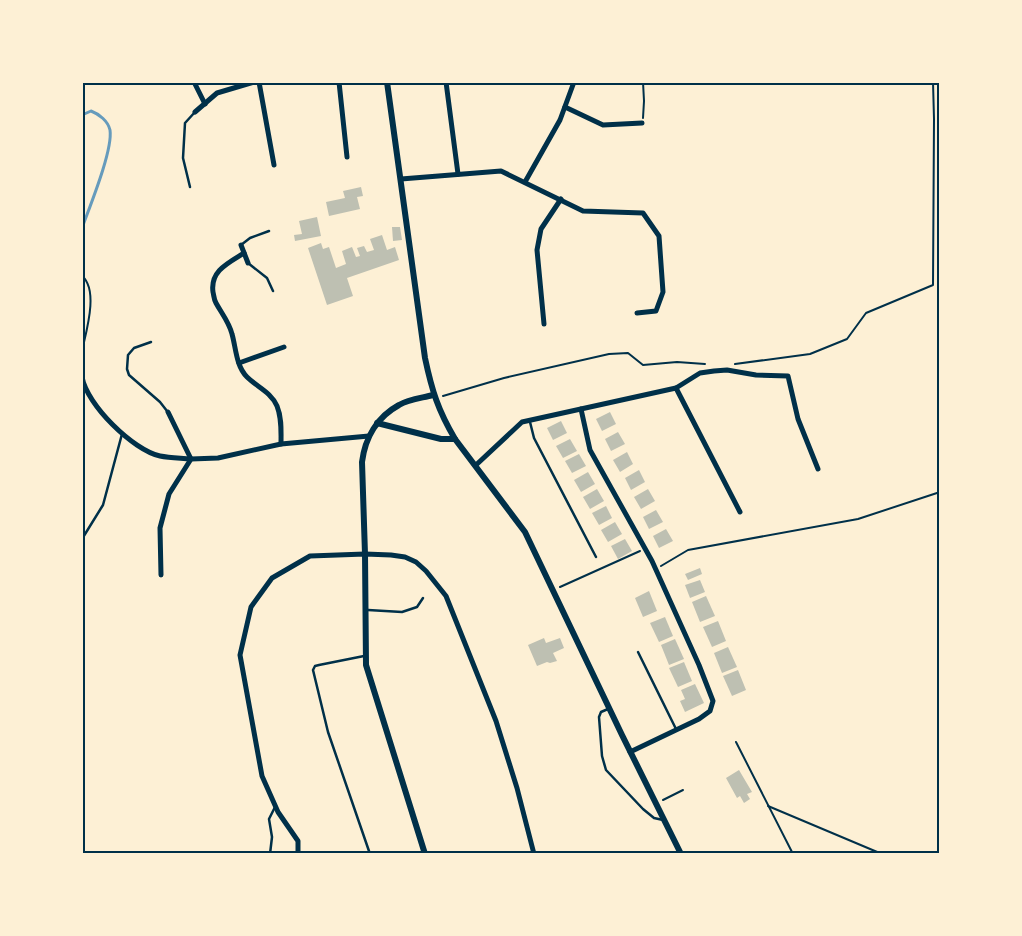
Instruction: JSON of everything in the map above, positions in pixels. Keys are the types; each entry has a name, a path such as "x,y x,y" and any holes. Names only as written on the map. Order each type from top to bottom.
{"street":[{"path":"194,82 205,104"},
{"path":"195,112 217,93 254,82"},
{"path":"259,82 274,165"},
{"path":"339,82 347,158"},
{"path":"387,82 425,358 434,397 454,439 526,532 609,709 681,853"},
{"path":"446,82 458,174"},
{"path":"525,182 560,120 574,82"},
{"path":"565,107 603,125 642,123"},
{"path":"401,179 501,171 583,211 643,213 659,236 663,292 656,311 638,313"},
{"path":"544,324 537,250 541,229 561,199"},
{"path":"241,245 248,264"},
{"path":"244,253 224,266 216,274 212,287 214,302 227,319 239,364 246,377 264,390 277,405 281,419 282,444"},
{"path":"239,364 284,347"},
{"path":"476,465 522,422 676,388 700,373 728,370 756,375 788,376 798,419 818,469"},
{"path":"82,377 95,403 109,422 136,445 159,456 191,459 218,458 282,444 368,436"},
{"path":"676,388 740,512"},
{"path":"425,854 366,665 366,554 362,462 368,436 387,413 400,404 434,397"},
{"path":"581,409 590,450 655,569 699,665 713,701 710,710 699,719 630,752"},
{"path":"168,412 191,459"},
{"path":"377,423 441,439 454,439"},
{"path":"161,575 160,528 169,494 191,459"},
{"path":"298,854 298,840 275,807 262,776 240,655 251,607 272,578 310,556 391,554 416,562 436,582 446,596 496,721 517,788 534,854"}],"lane":[{"path":"190,187 183,158 185,122 195,112"},
{"path":"241,245 250,238 269,231"},
{"path":"248,264 267,278 273,291"},
{"path":"151,342 134,348 128,355 127,369 129,375 160,402 168,412"},
{"path":"530,420 534,438 596,557"},
{"path":"82,539 103,505 122,434"},
{"path":"366,610 402,612 417,607 423,598"},
{"path":"638,652 676,730"},
{"path":"366,656 315,666 313,670 328,732 370,854"},
{"path":"609,709 601,712 598,717 602,756 606,770 643,809 654,818 665,821"},
{"path":"270,854 272,837 268,819 275,807"}],"path":[{"path":"642,123 643,82"},
{"path":"732,364 810,354 847,339 866,312 933,285 933,82"},
{"path":"82,276 86,279 91,302 82,351"},
{"path":"434,397 504,378 609,354 628,353 643,365 677,362 708,365 695,369 694,376"},
{"path":"655,569 688,550 858,519 940,492"},
{"path":"553,590 645,549"},
{"path":"736,742 792,854"},
{"path":"656,804 683,790"},
{"path":"768,806 882,854"}],"building":[{"path":"361,187 363,196 357,197 360,209 329,216 326,202 345,198 343,191"},
{"path":"317,217 321,236 295,241 294,235 302,234 299,221"},
{"path":"392,227 400,227 402,240 393,241"},
{"path":"382,235 387,250 395,247 399,260 347,278 353,296 327,305 308,248 321,243 323,249 329,247 336,268 346,264 342,251 352,247 356,257 360,256 357,248 364,246 367,252 374,250 370,239"},
{"path":"610,412 616,424 602,431 596,419"},
{"path":"561,421 567,433 553,440 547,428"},
{"path":"618,432 625,444 611,451 605,439"},
{"path":"570,439 577,451 563,458 556,446"},
{"path":"627,452 633,464 620,472 613,460"},
{"path":"579,454 586,466 572,473 565,461"},
{"path":"639,470 645,482 631,490 625,478"},
{"path":"588,472 595,484 581,492 574,480"},
{"path":"597,489 604,501 590,509 583,497"},
{"path":"648,489 655,501 641,509 634,497"},
{"path":"606,506 612,518 599,525 592,513"},
{"path":"656,510 663,522 649,529 643,517"},
{"path":"615,522 622,534 608,542 601,530"},
{"path":"666,529 673,541 659,548 653,536"},
{"path":"625,539 632,551 618,559 611,546"},
{"path":"700,568 702,574 688,580 685,574"},
{"path":"700,580 705,592 690,598 685,585"},
{"path":"649,591 657,611 643,617 635,598"},
{"path":"706,596 715,616 700,622 692,602"},
{"path":"665,617 673,636 659,642 650,623"},
{"path":"718,621 726,641 712,647 703,627"},
{"path":"544,638 546,643 560,638 564,648 553,653 557,661 537,666 528,645"},
{"path":"675,639 684,659 669,665 661,645"},
{"path":"728,647 737,667 722,673 714,653"},
{"path":"684,662 692,681 678,687 669,668"},
{"path":"738,670 746,690 732,696 723,676"},
{"path":"695,684 704,703 685,712 680,701 685,699 681,690"},
{"path":"739,770 752,792 747,794 750,799 744,803 740,796 737,798 726,778"}],"waterway":[{"path":"82,115 91,111 94,112 105,121 110,130 105,164 82,228"}]}
